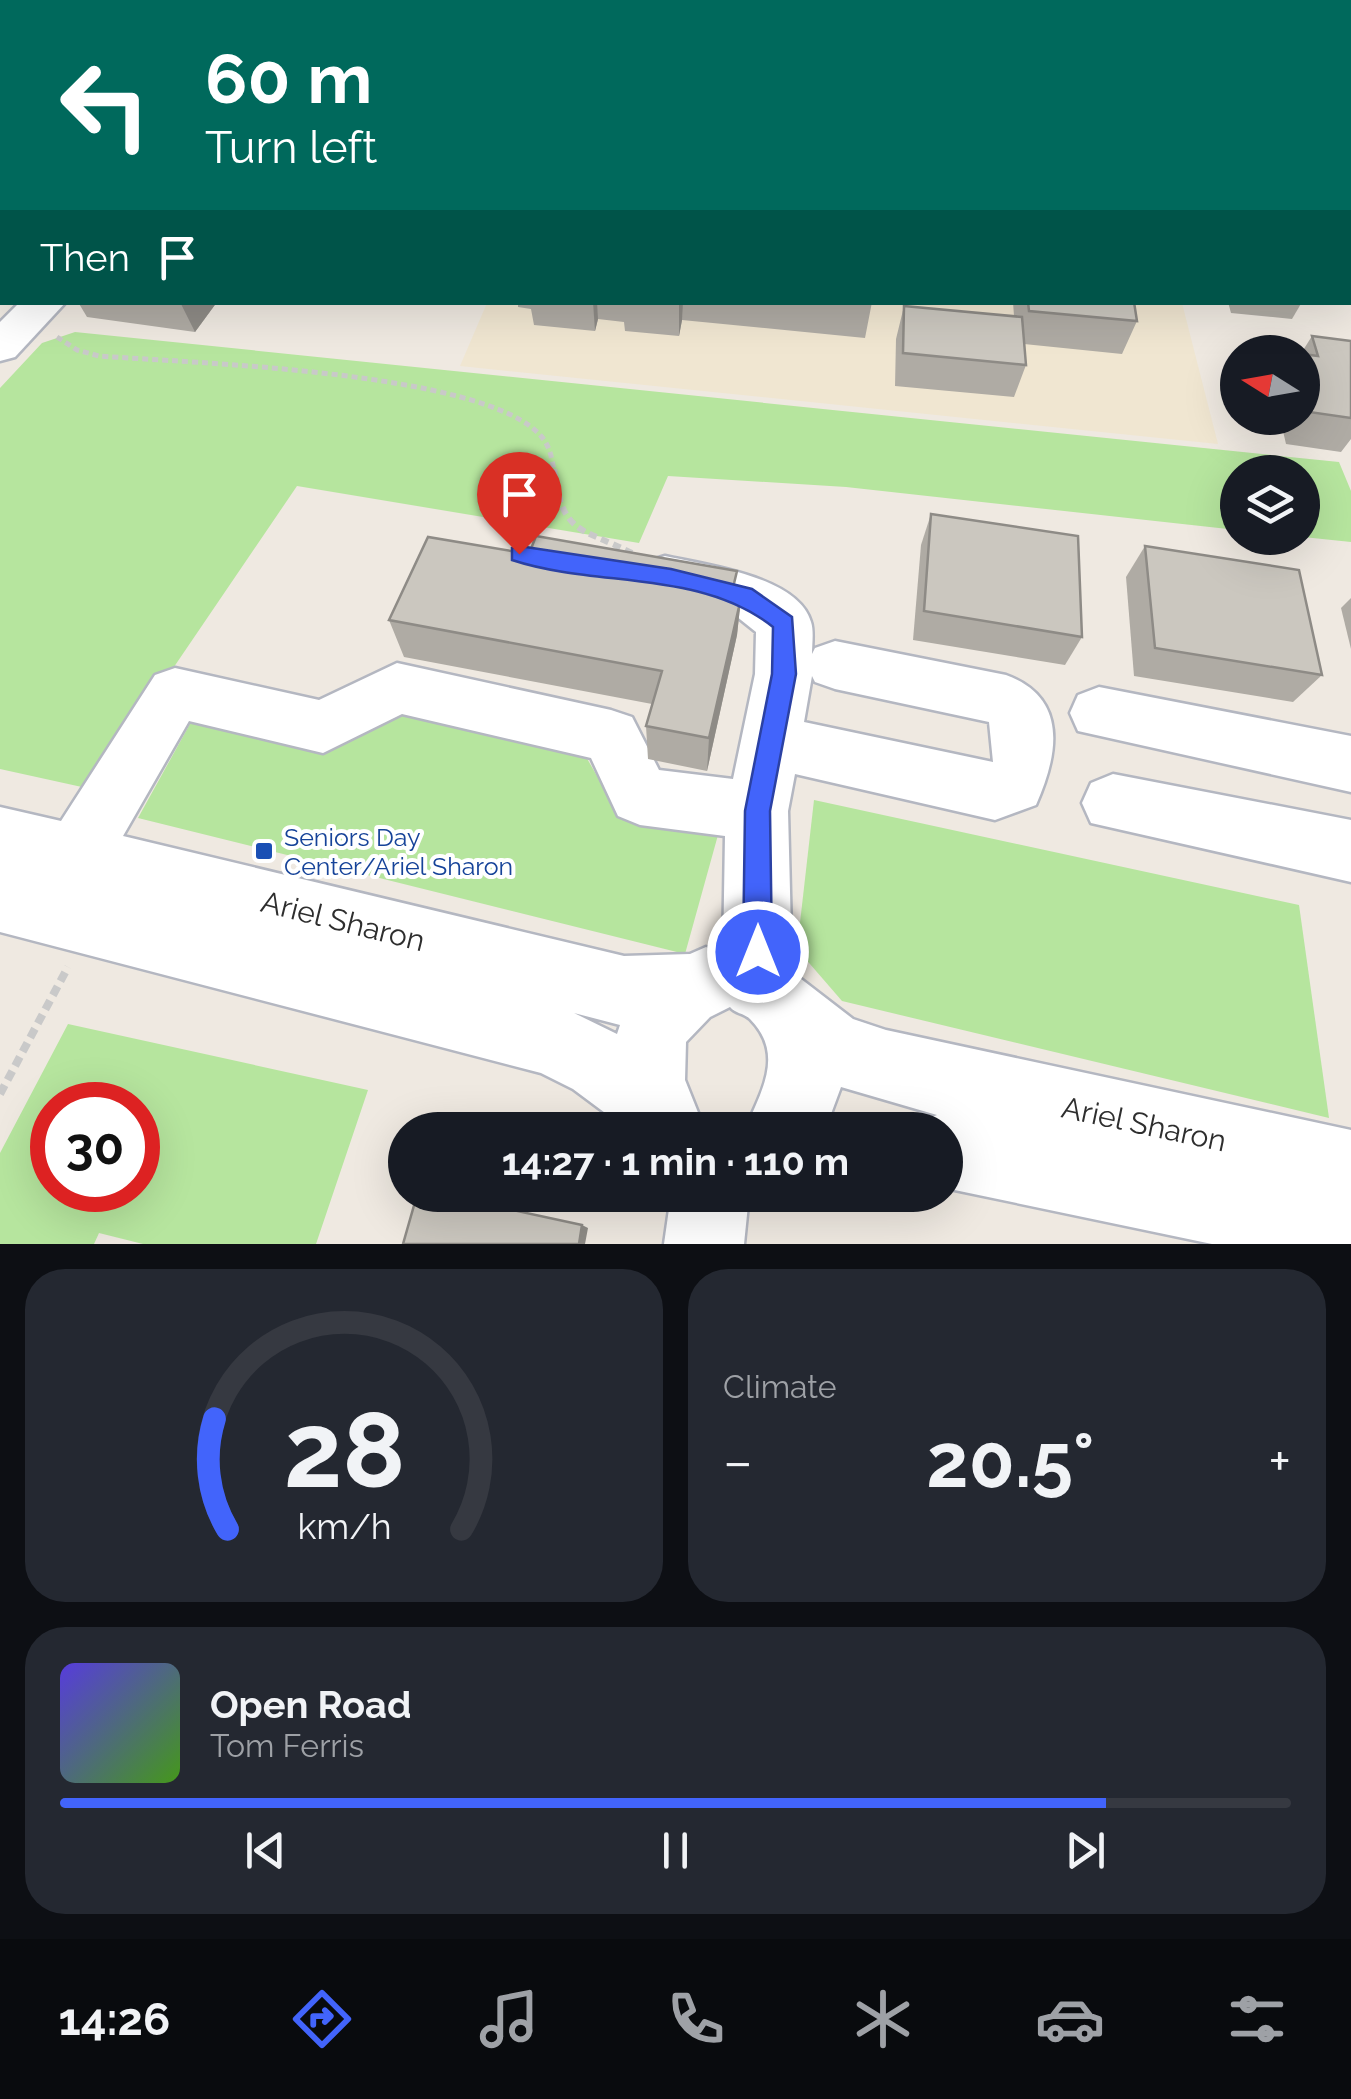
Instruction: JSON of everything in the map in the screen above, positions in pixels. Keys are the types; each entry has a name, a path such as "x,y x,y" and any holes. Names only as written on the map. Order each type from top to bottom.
{"street":[{"path":"0,348 24,310"},
{"path":"646,574 752,598 784,624 784,674 758,811 768,995 804,1048 806,1076 794,1112"},
{"path":"771,742 995,791 1014,785 1023,765 1022,716 1006,700 835,664"},
{"path":"76,856 175,694 323,727 398,688 611,736 640,796 758,811"},
{"path":"1099,713 1341,762 1350,856 1113,803"},
{"name":"Ariel Sharon","path":"0,837 624,991 688,988 710,981 734,980 768,995 831,1047 886,1067 1351,1170"},
{"path":"7,915 91,922 549,1039 598,1063 656,1112"},
{"path":"660,1112 646,1076 646,1048 654,1024 669,1003 688,988"},
{"path":"963,1154 1351,1233"},
{"path":"704,1244 708,1212"}],"path":[{"path":"24,310 51,321 57,337 77,350 99,356 435,389 510,412 541,434 557,471 556,502 574,528 615,543 646,574"},
{"path":"0,1094 91,922"}],"shaded area":[{"path":"486,305 1183,305 1218,444 460,366"}],"green space":[{"path":"75,332 1271,455 1220,455 1220,528 846,487 668,476 639,543 297,486 91,789 0,769 0,388 42,343"},
{"path":"1320,460 1339,462 1351,491 1351,542 1320,539"},
{"path":"405,711 585,755 616,809 718,835 685,954 138,818 191,722 328,747"},
{"path":"814,800 1299,905 1329,1118 842,1001 797,949"},
{"path":"68,1024 368,1090 316,1244 143,1244 99,1233 94,1244 0,1244 0,1153 30,1096 30,1212 160,1212 160,1082 37,1082"}],"building":[{"path":"1028,305 1134,305 1137,321 1029,311"},
{"path":"904,306 1022,317 1026,365 903,353"},
{"path":"1320,337 1351,341 1351,418 1320,414"},
{"path":"931,514 1078,536 1082,637 924,611"},
{"path":"536,536 737,571 731,596 741,598 709,738 646,726 662,671 389,620 428,537 529,554"},
{"path":"1145,546 1299,570 1322,675 1155,648"},
{"path":"412,1212 522,1212 582,1225 579,1244 403,1244"}],"place":[{"name":"Seniors Day Center/Ariel Sharon","path":"264,851"}],"route":[{"path":"519,554 671,578 752,598 784,624 784,674 758,811 758,952"}]}
